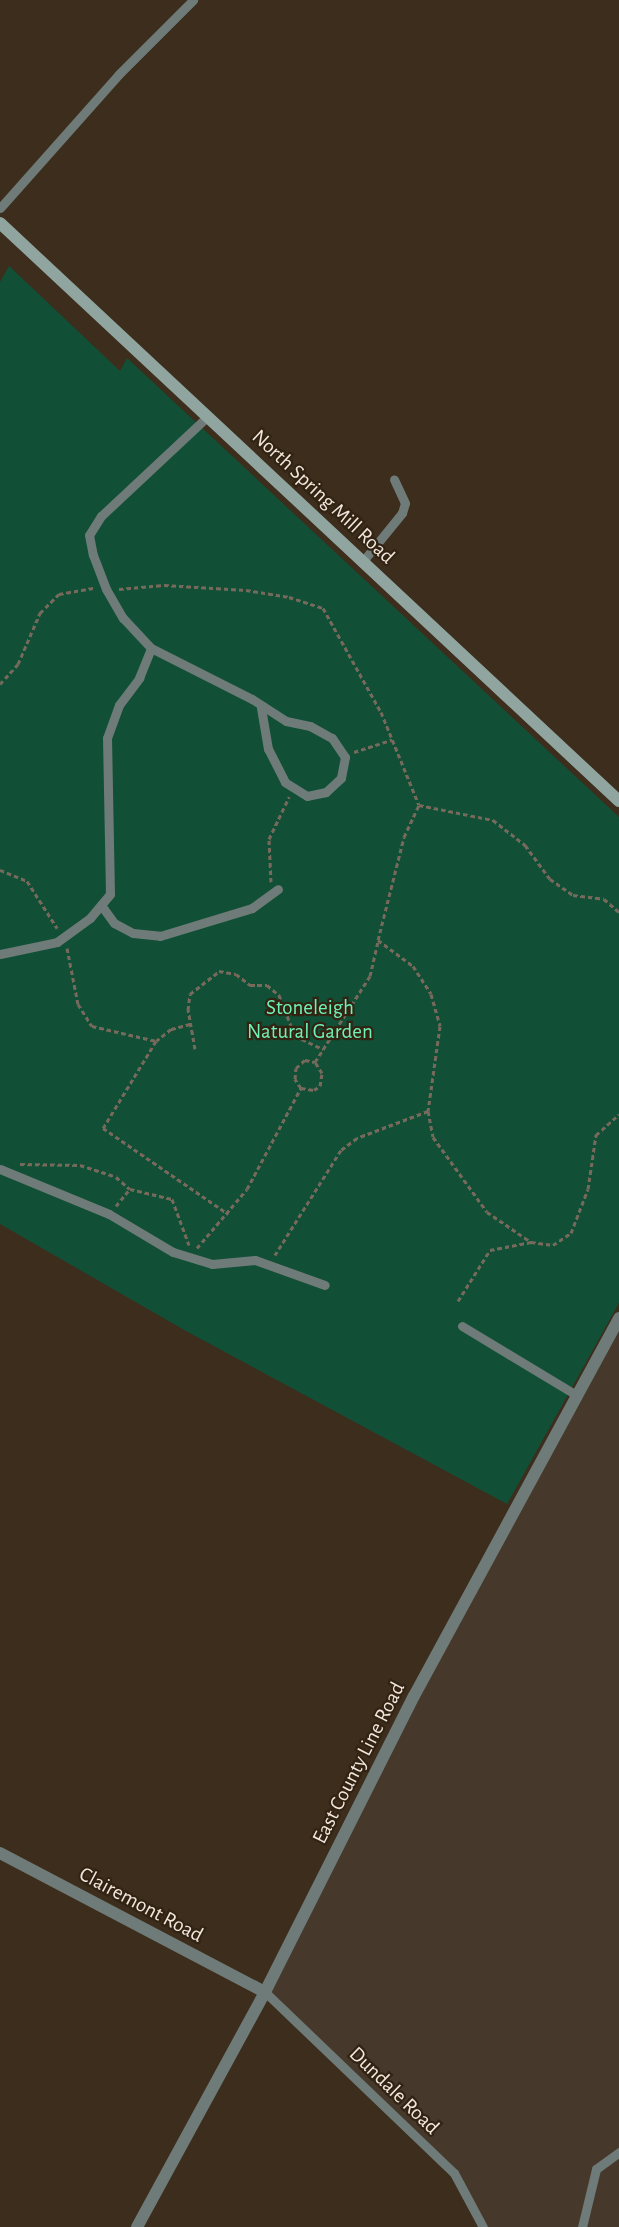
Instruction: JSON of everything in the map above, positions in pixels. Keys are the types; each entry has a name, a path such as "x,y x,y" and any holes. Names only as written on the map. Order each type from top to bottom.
{"main road":[{"name":"North Spring Mill Road","path":"0,223 619,801"}],"street":[{"name":"East County Line Road","path":"137,2227 265,1992 414,1696 619,1318"},
{"name":"Clairemont Road","path":"0,1853 265,1992"}],"lane":[{"path":"0,208 119,74 193,0"},
{"path":"208,416 102,516 90,535 106,589 123,618 151,648 252,699 261,708 286,722 310,726 332,738 345,757 341,778 326,792 307,796 285,782 268,749 261,708"},
{"path":"363,561 402,513 405,503 394,479"},
{"path":"0,954 62,938 111,894 107,738 118,705 139,678 151,648"},
{"path":"101,905 114,923 133,933 160,936 252,908 275,887"},
{"path":"0,1169 109,1214 173,1252 212,1264 255,1260 325,1285"},
{"path":"462,1326 578,1395"},
{"name":"Dundale Road","path":"265,1992 454,2173 483,2227"},
{"path":"582,2227 596,2169 619,2152"}],"path":[{"path":"0,684 18,664 40,614 59,594 85,588 164,585 246,590 289,597 323,608 381,712 419,805 404,837 370,976 315,1062"},
{"path":"345,757 393,740"},
{"path":"275,887 269,839 297,789"},
{"path":"419,805 494,819 525,845 550,879 573,895 604,899 619,912"},
{"path":"0,870 27,881 62,938 69,952 78,1004 92,1026 156,1041"},
{"path":"378,940 413,966 434,1005 440,1026 428,1111 433,1137 487,1212 531,1242"},
{"path":"195,1049 190,1024 190,994 219,971 236,974 250,985 267,985 279,995 295,1036 323,1049"},
{"path":"190,1024 171,1029 156,1041 103,1128 228,1214"},
{"path":"305,1060 315,1062 322,1073 320,1086 314,1090 301,1088 295,1079 296,1068 305,1060"},
{"path":"10,1165 80,1165 116,1177 130,1189 172,1199 188,1244 195,1250 247,1189 301,1088"},
{"path":"269,1264 341,1150 357,1138 428,1111"},
{"path":"458,1301 490,1250 531,1242 553,1245 571,1233 588,1189 596,1135 619,1114"},
{"path":"109,1214 130,1189"}],"shaded area":[{"path":"619,1318 619,2227 483,2227 454,2173 265,1992"}],"green space":[{"name":"Stoneleigh Natural Garden","path":"9,266 120,371 127,358 619,817 619,1303 507,1504 186,1331 0,1224 0,282"}]}
